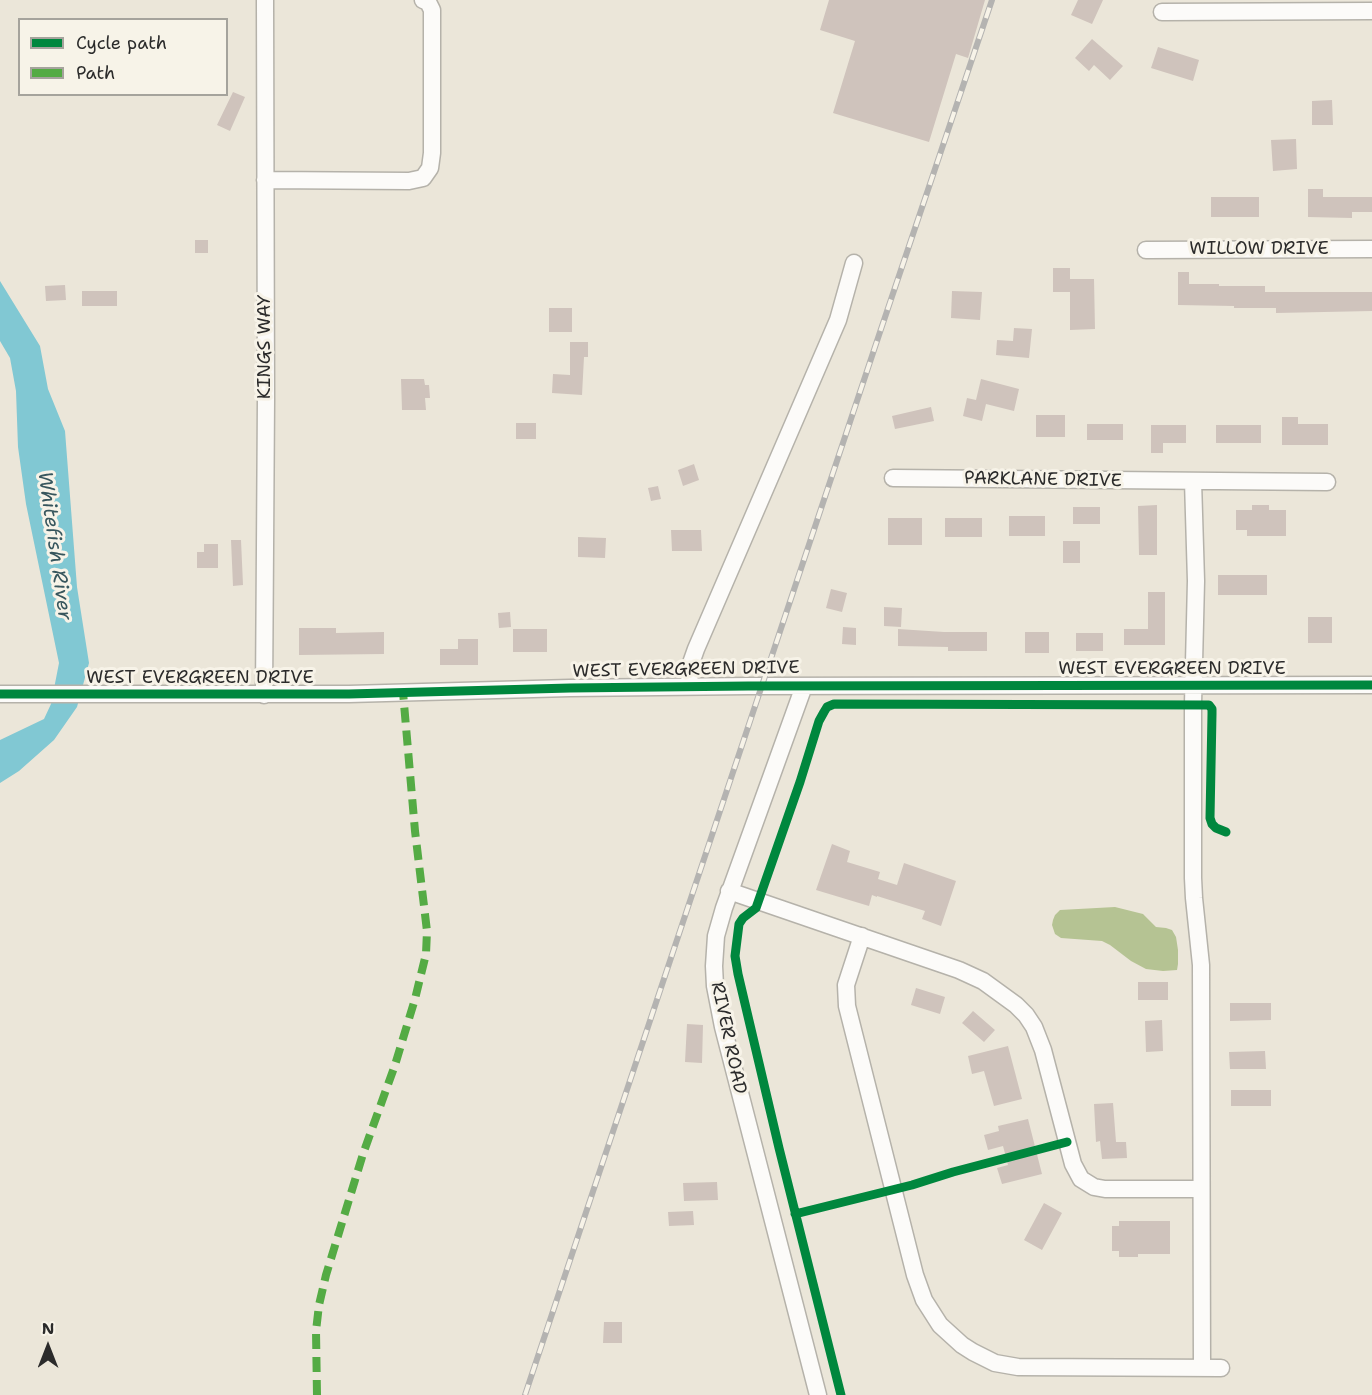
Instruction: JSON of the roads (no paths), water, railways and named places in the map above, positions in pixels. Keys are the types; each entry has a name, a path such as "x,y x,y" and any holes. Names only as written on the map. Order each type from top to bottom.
{"street":[{"name":"KINGS WAY","path":"264,695 265,0"},
{"path":"265,180 409,182 423,178 430,168 432,153 432,10 428,2 423,0"},
{"path":"1162,12 1372,11"},
{"name":"WILLOW DRIVE","path":"1146,250 1372,249"},
{"path":"689,687 690,666 696,649 838,320 854,263"},
{"name":"PARKLANE DRIVE","path":"893,478 1327,482"},
{"path":"1193,481 1196,581 1193,685 1193,878 1201,965 1202,1368"},
{"name":"WEST EVERGREEN DRIVE","path":"0,694 264,695 689,687 1372,685"},
{"name":"RIVER ROAD","path":"804,686 729,891 719,923 714,952 715,986 723,1028 818,1395"},
{"path":"729,891 972,975 996,990 1016,1005 1034,1027 1043,1050 1072,1164 1081,1179 1094,1187 1105,1189 1201,1189"},
{"path":"862,936 846,985 847,1006 915,1275 924,1300 940,1324 973,1352 995,1362 1018,1367 1221,1368"}],"water":[{"name":"Whitefish River","path":"0,281 40,346 48,389 65,431 77,587 89,663 77,707 54,740 19,771 0,783 0,740 44,719 51,704 59,663 26,504 18,447 16,391 10,358 0,341"}],"railway":[{"path":"525,1395 992,0"}]}
